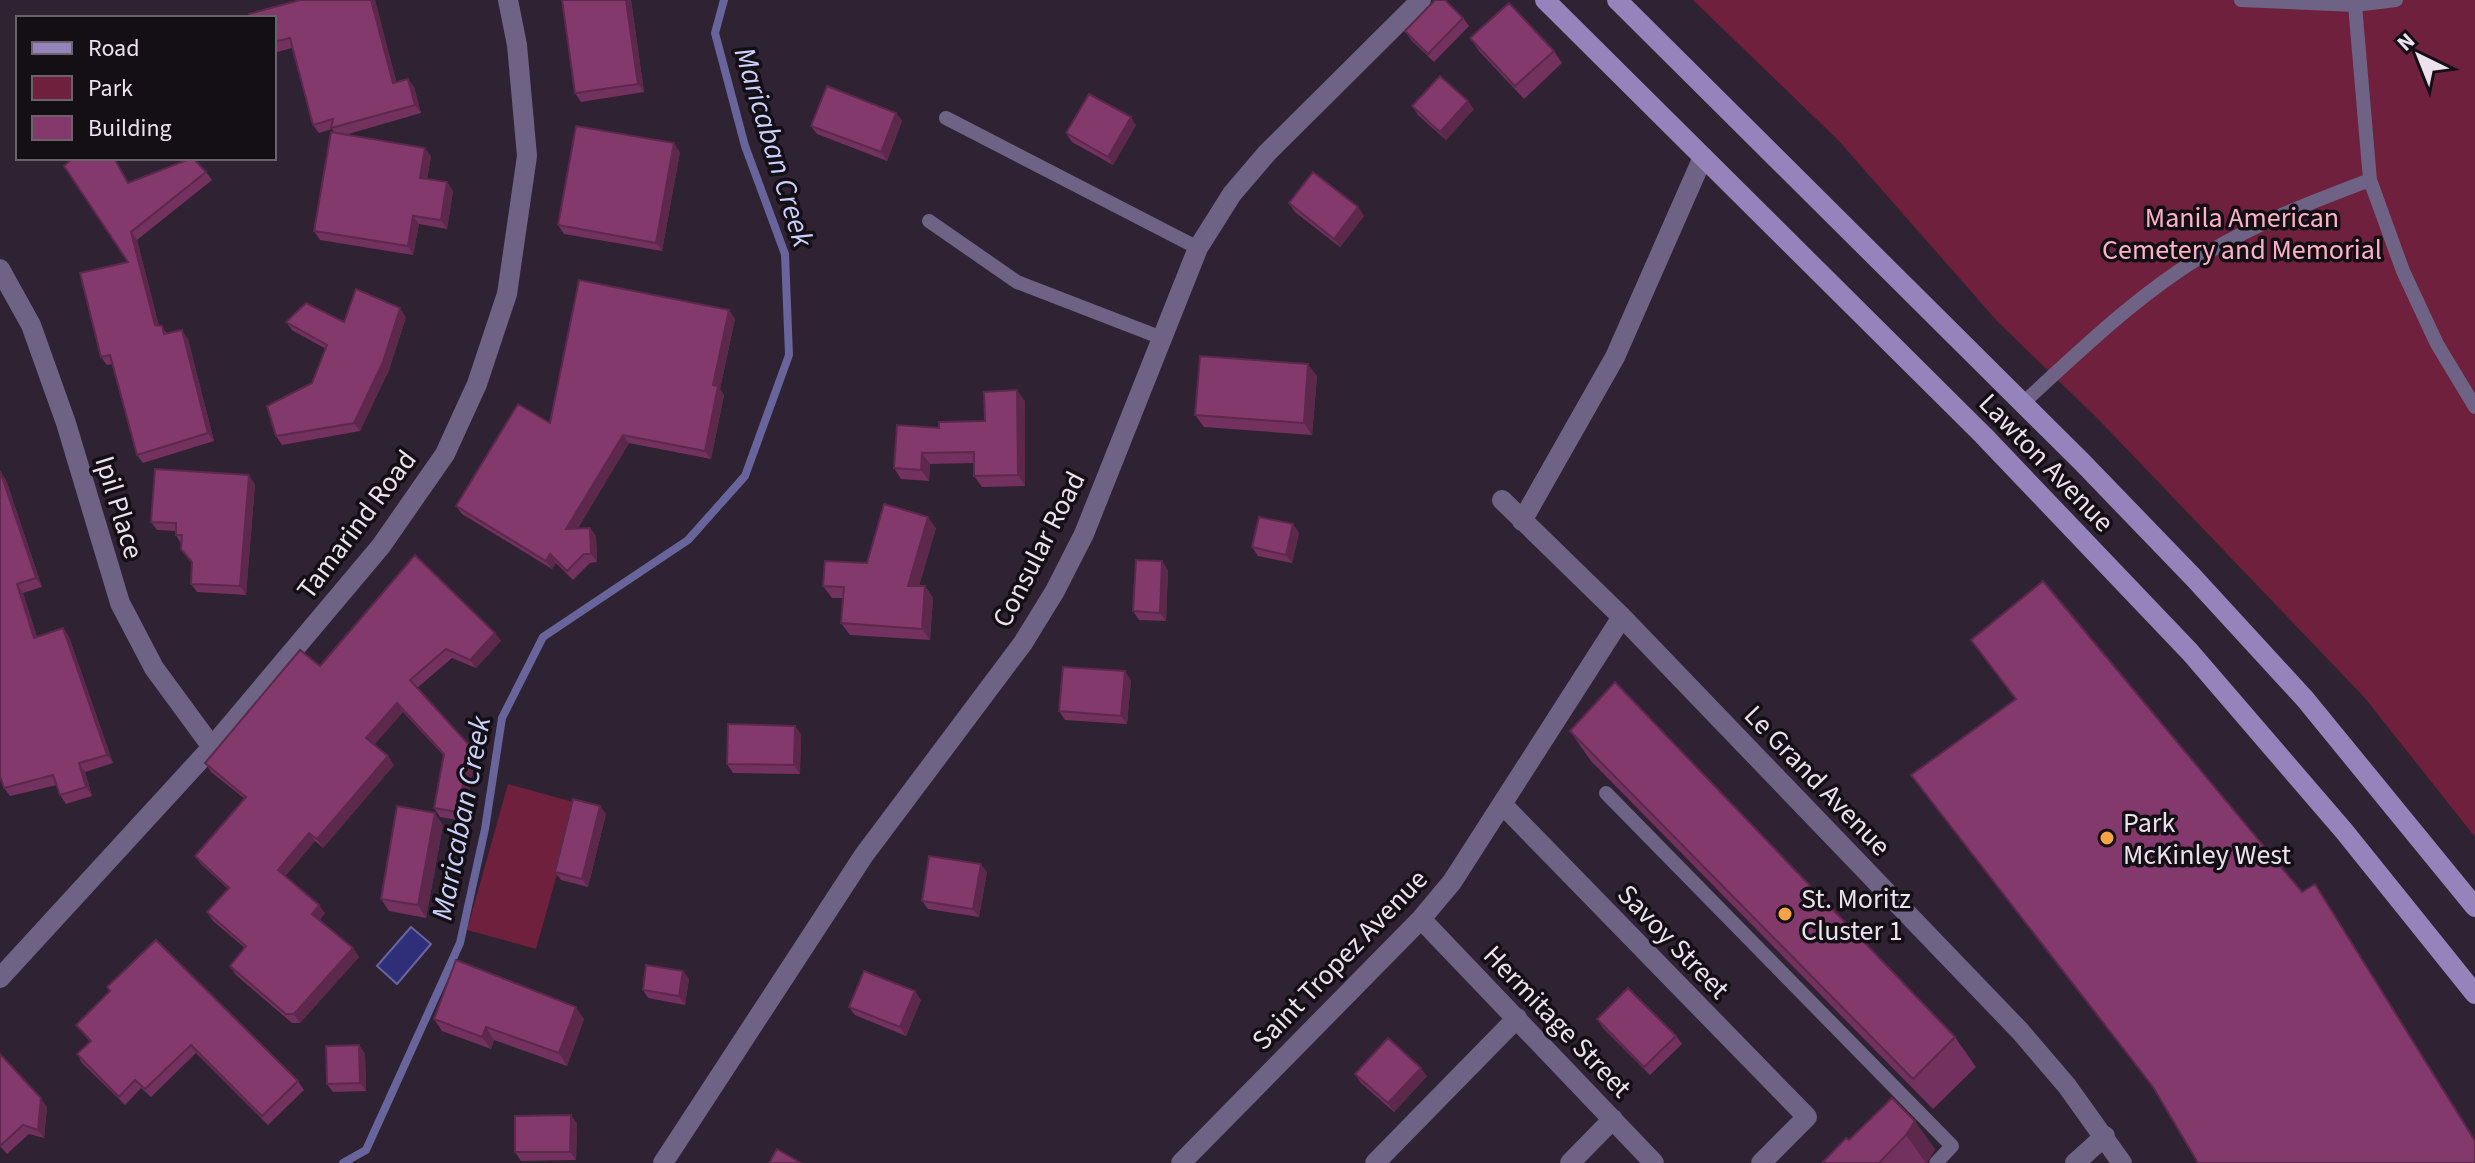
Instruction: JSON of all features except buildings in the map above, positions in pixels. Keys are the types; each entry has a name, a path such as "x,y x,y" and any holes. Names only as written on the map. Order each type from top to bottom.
{"main road":[{"name":"Lawton Avenue","path":"1545,0 1983,435 2190,652 2344,831 2475,994"},
{"name":"Lawton Avenue","path":"1617,0 2122,504 2305,699 2475,907"}],"street":[{"name":"Tamarind Road","path":"0,978 212,747 381,546 445,454 477,384 507,294 527,156 517,45 508,0"},
{"name":"Consular Road","path":"663,1163 864,855 1023,643 1055,591 1084,534 1198,248 1232,194 1267,153 1421,0"},
{"path":"1522,521 1615,357 1703,157"},
{"name":"Ipil Place","path":"0,269 31,325 66,423 120,603 154,668 212,747"},
{"name":"Le Grand Avenue","path":"1502,500 1622,617 2020,1031 2105,1136 2122,1163"},
{"name":"Saint Tropez Avenue","path":"1181,1163 1421,919 1452,882 1622,617"},
{"name":"Savoy Street","path":"1502,804 1807,1117 1761,1163"},
{"name":"Hermitage Street","path":"1421,919 1654,1163"},
{"path":"1375,1163 1517,1018"},
{"path":"1570,1163 1613,1119"},
{"path":"2075,1163 2105,1136"}],"lane":[{"path":"2241,0 2355,5 2396,0"},
{"path":"2355,5 2370,180 2425,320 2475,407"},
{"path":"946,118 1198,248"},
{"path":"2022,404 2156,287 2206,253 2285,212 2370,180"},
{"path":"929,221 1017,282 1162,338"},
{"path":"1606,793 1952,1146 1936,1163"}],"green space":[{"name":"Manila American Cemetery and Memorial","path":"1693,0 2475,0 2475,837 2364,697 2099,420 1997,321 1839,141"},
{"path":"508,784 577,803 536,949 467,930"}],"shaded area":[{"path":"411,927 431,944 397,984 377,966"}],"waterway":[{"name":"Maricaban Creek","path":"343,1163 366,1150 460,943 485,829 502,718 543,637 688,540 745,476 789,355 785,254 745,146 715,33 724,0"}],"place":[{"name":"Park McKinley West","path":"2107,838"},
{"name":"St. Moritz Cluster 1","path":"1785,914"}]}
